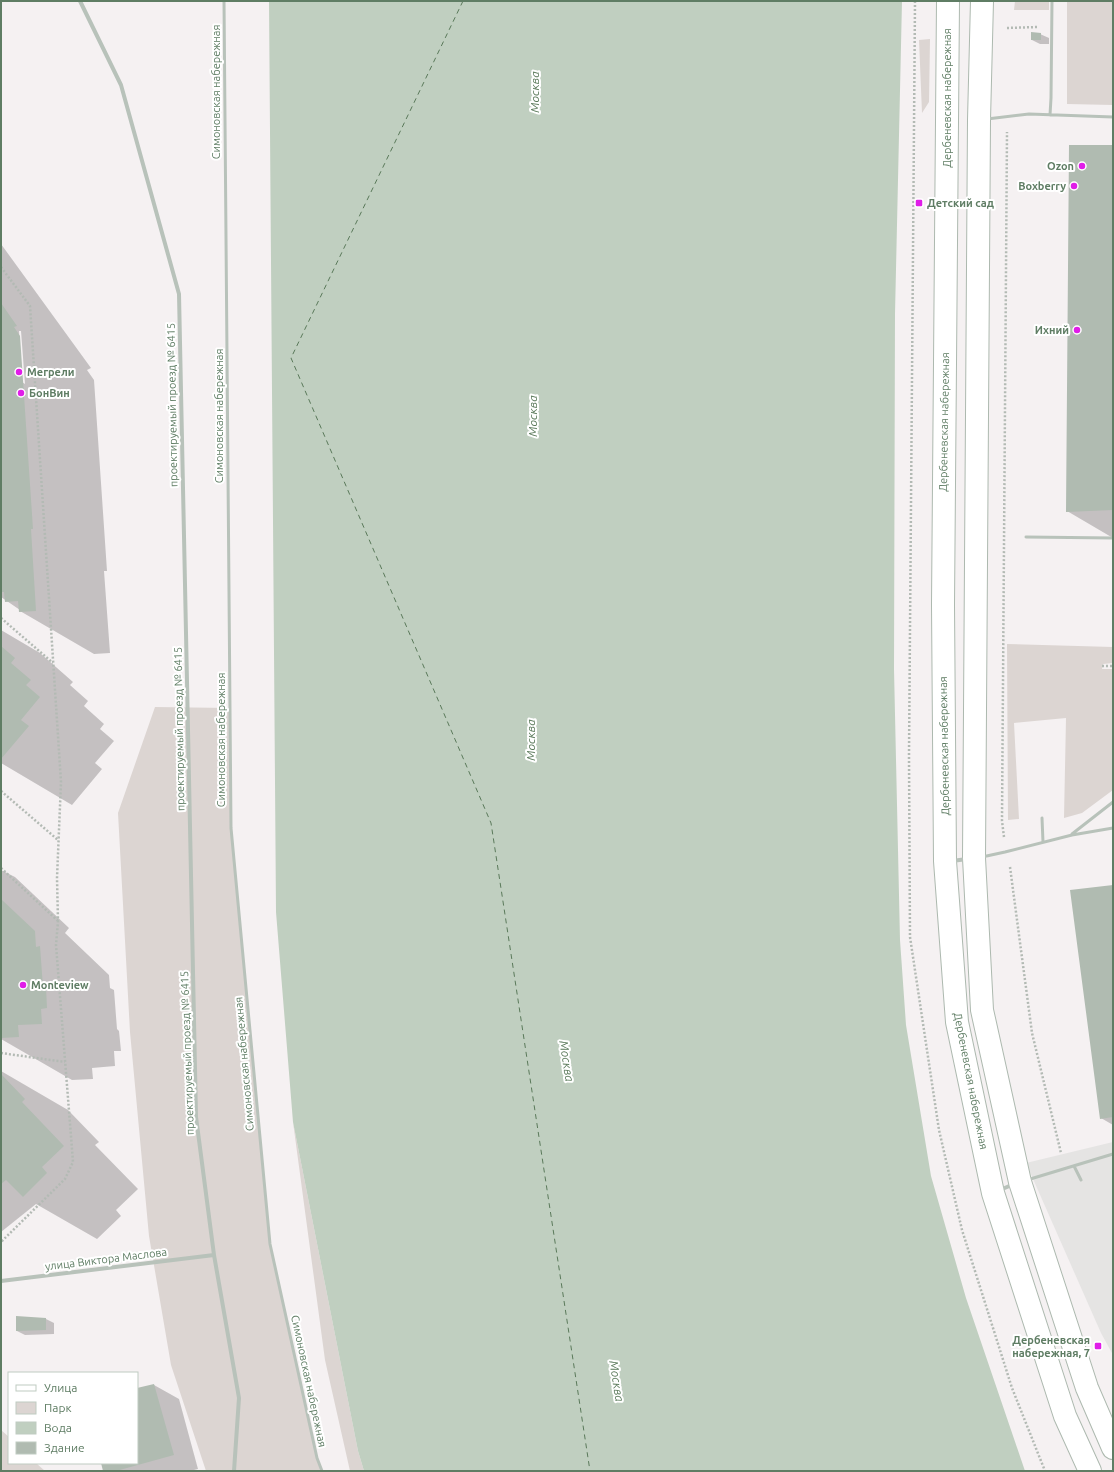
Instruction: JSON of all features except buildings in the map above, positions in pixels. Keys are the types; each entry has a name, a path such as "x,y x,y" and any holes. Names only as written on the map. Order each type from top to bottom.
{"main road":[{"name":"Дербеневская набережная","path":"948,1 943,605 945,861 957,1022 993,1192 1065,1416 1090,1471"},
{"path":"982,1 974,858 982,1010 1020,1182 1088,1388 1113,1448"}],"street":[{"name":"проектируемый проезд № 6415","path":"80,1 121,85 179,294 196,1117 214,1255 239,1398 234,1471"},
{"path":"945,861 974,858"},
{"path":"993,1192 1020,1182"},
{"name":"улица Виктора Маслова","path":"1,1281 214,1255"}],"lane":[{"name":"Симоновская набережная","path":"224,1 231,828 270,1244 317,1458 322,1471"},
{"path":"1050,115 1052,1"},
{"path":"980,120 1029,114 1113,117"},
{"path":"1026,537 1113,538"},
{"path":"1072,835 1113,802"},
{"path":"1042,818 1043,842"},
{"path":"974,858 1005,852 1072,835 1113,828"},
{"path":"1020,1182 1113,1154"},
{"path":"1074,1166 1081,1180"}],"path":[{"path":"912,292 915,1"},
{"path":"1007,35 1007,28 1051,27"},
{"path":"1007,117 1002,813 1005,852 1011,872 1032,1033 1065,1169"},
{"path":"1,267 30,306 61,782 57,878 58,921 56,945 73,1162 65,1179 1,1242"},
{"path":"1,618 53,663"},
{"path":"1102,666 1113,666"},
{"path":"1,791 59,840"},
{"path":"1,868 58,921"},
{"path":"1,1053 65,1062"}],"shaded area":[{"path":"1113,1142 1113,1355 1101,1333 1026,1163"}],"green space":[{"path":"1015,1 1049,1 1049,10 1014,10"},
{"path":"1067,1 1113,1 1113,105 1067,104"},
{"path":"930,39 929,102 922,113 919,40"},
{"path":"1007,644 1113,647 1113,663 1103,664 1102,669 1113,669 1113,790 1082,813 1064,818 1066,718 1014,723 1019,819 1008,820"},
{"path":"155,707 230,708 231,828 270,1244 317,1458 322,1471 206,1471 171,1365 149,1236 130,1032 118,813"},
{"path":"293,1122 358,1451 364,1471 350,1471 325,1360"},
{"path":"1,1430 8,1436 8,1464 37,1464 45,1471 1,1471"}],"water":[{"name":"Москва","path":"269,1 902,1 895,314 894,669 900,940 906,1025 931,1176 966,1298 1025,1471 364,1471 358,1451 293,1122 276,912"}],"ferry route":[{"path":"463,1 291,358 491,823 590,1471"}],"place":[{"name":"Ozon","path":"1082,166"},
{"name":"Boxberry","path":"1074,186"},
{"name":"Детский сад","path":"919,203"},
{"name":"Ихний","path":"1077,330"},
{"name":"Мегрели","path":"19,372"},
{"name":"БонВин","path":"21,393"},
{"name":"Monteview","path":"23,985"},
{"name":"Дербеневская набережная, 7","path":"1098,1346"}]}
